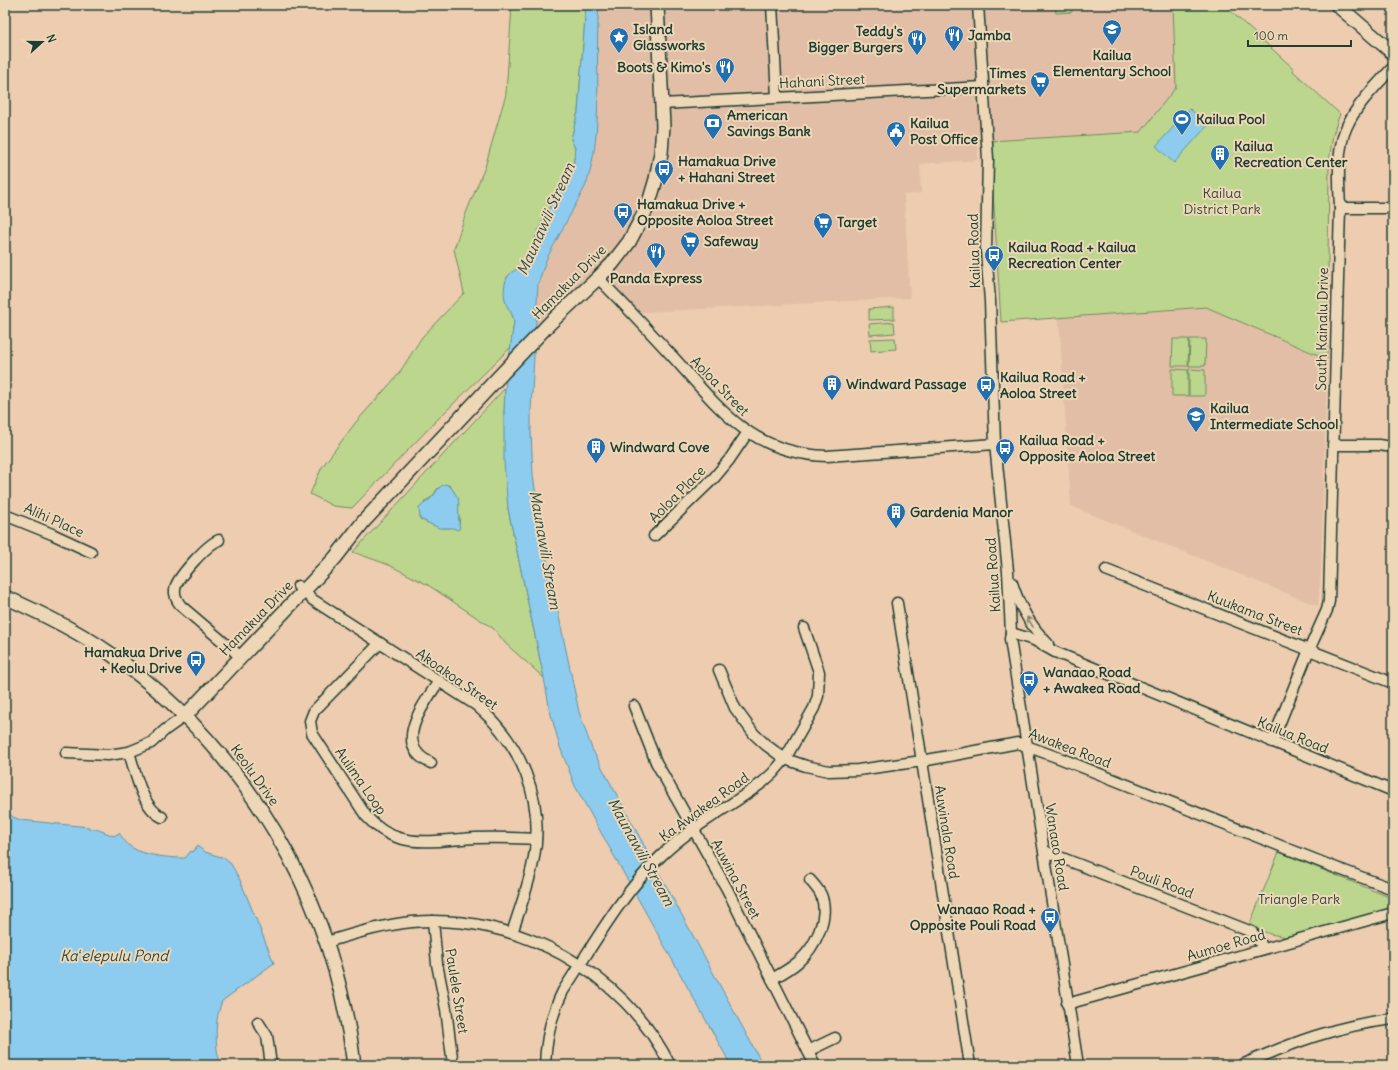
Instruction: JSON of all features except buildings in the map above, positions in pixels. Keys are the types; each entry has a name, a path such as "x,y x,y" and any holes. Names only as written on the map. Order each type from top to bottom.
{"main road":[{"name":"Hamakua Drive","path":"182,713 301,588 329,552 364,521 549,324 612,264 629,242 650,199 661,153 663,126 657,5"},
{"path":"1337,5 1393,53"},
{"name":"Keolu Drive","path":"5,597 53,620 107,652 145,680 182,713 230,766 259,805 304,884 327,942 345,1006 354,1065"}],"street":[{"path":"772,5 777,97"},
{"name":"Kailua Road","path":"978,5 988,159 986,251 990,302 996,444 1008,572 1011,633 1034,640 1055,652 1393,791"},
{"name":"South Kainalu Drive","path":"1272,742 1327,610 1329,600 1340,208 1340,159 1344,134 1347,126 1360,106 1393,67"},
{"name":"Hahani Street","path":"662,104 983,87"},
{"path":"1340,208 1393,208"},
{"name":"Aoloa Street","path":"598,278 638,319 723,412 760,440 782,449 816,455 906,451 996,444"},
{"name":"Aoloa Place","path":"654,536 714,478 729,460 748,432"},
{"path":"1333,445 1378,445 1393,447"},
{"name":"Alihi Place","path":"5,515 91,552"},
{"path":"219,540 207,547 178,581 175,588 175,596 181,606 238,654"},
{"name":"Kuukama Street","path":"1106,570 1393,684"},
{"path":"1008,572 1017,600 1043,640 1055,652"},
{"name":"Akoakoa Street","path":"301,588 313,600 466,698 485,713 502,731 516,751 526,773 533,796 536,820 536,839 532,868 512,933"},
{"name":"Auwinala Road","path":"897,603 970,1065"},
{"name":"Ka Awakea Road","path":"545,1065 549,1029 556,1005 563,991 630,890 662,855 694,829 763,782 785,759 814,708 818,696 819,672 804,628"},
{"name":"Wanaao Road","path":"1011,633 1010,639 1026,745 1078,1065"},
{"name":"Aulima Loop","path":"380,643 314,711 310,721 310,729 314,736 366,816 383,831 405,840 421,841 496,838 536,839"},
{"name":"Awakea Road","path":"719,670 732,702 742,719 766,746 785,759 820,769 838,771 858,770 1018,743 1393,889"},
{"path":"431,763 421,758 415,750 413,727 417,714 440,682"},
{"name":"Auwina Street","path":"634,706 656,762 727,889 815,1065"},
{"name":"Hamakua Drive","path":"66,752 108,755 129,752 151,743 182,713"},
{"path":"129,752 145,798 153,811 162,817"},
{"name":"Pouli Road","path":"1044,851 1252,932 1261,944 1262,949"},
{"path":"772,978 789,969 804,957 819,932 822,920 823,902 820,894 810,880"},
{"name":"Aumoe Road","path":"1067,1004 1393,913"},
{"path":"327,942 380,927 433,921 481,925 512,933 545,945 580,965 614,992 638,1016 658,1043 670,1065"},
{"name":"Paulele Street","path":"433,921 437,964 446,1009 453,1065"},
{"path":"1242,1065 1280,1048 1319,1034 1360,1024 1393,1019"},
{"path":"258,1022 267,1036 272,1065"},
{"path":"808,1051 835,1038"}],"shaded area":[{"path":"599,5 1173,5 1176,87 1141,132 978,143 978,160 920,164 921,193 904,195 910,298 627,313 590,279 536,332 537,293 541,275 546,260 586,185 593,160 596,136"},
{"name":"Kailua Intermediate School","path":"1206,307 1327,359 1321,570 1318,606 1071,506 1059,318"}],"green space":[{"path":"512,5 586,5 578,112 571,139 575,148 574,161 569,174 545,215 525,264 507,277 505,287 508,307 514,321 511,347 436,421 352,508 333,506 310,494 322,467 356,422 398,375 422,337 464,293 454,249 466,213 485,167 506,94"},
{"path":"1055,5 1071,5 1072,12 1056,13"},
{"name":"Kailua District Park","path":"1173,5 1224,5 1294,69 1293,71 1340,114 1332,142 1329,170 1327,359 1206,307 1001,322 990,141 1141,132 1176,87"},
{"path":"894,307 894,319 869,320 869,309"},
{"path":"894,322 895,333 870,335 869,324"},
{"path":"895,338 896,349 871,351 870,339"},
{"path":"1173,339 1189,339 1188,366 1172,366"},
{"path":"1190,339 1206,339 1205,366 1189,366"},
{"path":"1172,369 1188,370 1188,396 1172,396"},
{"path":"1189,369 1205,370 1205,396 1189,396"},
{"path":"505,388 504,414 508,509 544,678 506,644 494,629 428,585 389,565 353,552","holes":["449,485 458,502 457,512 460,518 459,524 454,527 444,528 434,526 420,519 425,501 432,497 438,488"]},
{"name":"Triangle Park","path":"1279,852 1389,897 1393,904 1391,911 1291,938 1270,934 1249,926"}],"water":[{"name":"Maunawili Stream","path":"586,5 599,5 597,119 592,164 586,185 546,260 538,284 531,432 533,475 542,536 579,712 592,749 763,1065 731,1065 575,786 560,747 550,711 508,509 504,462 504,414 505,388 514,321 505,301 505,284 510,274 522,267 525,263 545,215 569,174 574,161 575,148 571,139 578,112"},
{"name":"Kailua Pool","path":"1190,109 1208,125 1174,163 1156,146"},
{"path":"445,484 450,486 458,497 460,528 458,530 453,528 439,528 420,519 419,508"},
{"name":"Kaʻelepulu Pond","path":"5,809 13,817 20,820 89,827 89,829 96,829 114,836 119,833 126,843 143,853 165,857 185,858 191,851 193,852 197,846 205,852 224,858 231,864 240,880 274,963 222,1001 218,1012 216,1035 218,1054 221,1062 217,1065 5,1065"}],"place":[{"name":"Kailua Elementary School","path":"1112,46"},
{"name":"Jamba","path":"954,52"},
{"name":"Island Glassworks","path":"619,54"},
{"name":"Teddy's Bigger Burgers","path":"917,56"},
{"name":"Boots & Kimo's","path":"725,84"},
{"name":"Times Supermarkets","path":"1040,98"},
{"name":"Kailua Pool","path":"1182,136"},
{"name":"American Savings Bank","path":"713,140"},
{"name":"Kailua Post Office","path":"896,148"},
{"name":"Kailua Recreation Center","path":"1220,171"},
{"name":"Hamakua Drive + Hahani Street","path":"664,186"},
{"name":"Hamakua Drive + Opposite Aoloa Street","path":"623,229"},
{"name":"Target","path":"823,239"},
{"name":"Safeway","path":"690,258"},
{"name":"Panda Express","path":"656,269"},
{"name":"Kailua Road + Kailua Recreation Center","path":"994,272"},
{"name":"Windward Passage","path":"832,401"},
{"name":"Kailua Road + Aoloa Street","path":"986,402"},
{"name":"Kailua Intermediate School","path":"1196,433"},
{"name":"Windward Cove","path":"596,464"},
{"name":"Kailua Road + Opposite Aoloa Street","path":"1005,465"},
{"name":"Gardenia Manor","path":"896,529"},
{"name":"Hamakua Drive + Keolu Drive","path":"196,677"},
{"name":"Wanaao Road + Awakea Road","path":"1029,697"},
{"name":"Wanaao Road + Opposite Pouli Road","path":"1050,934"}]}
